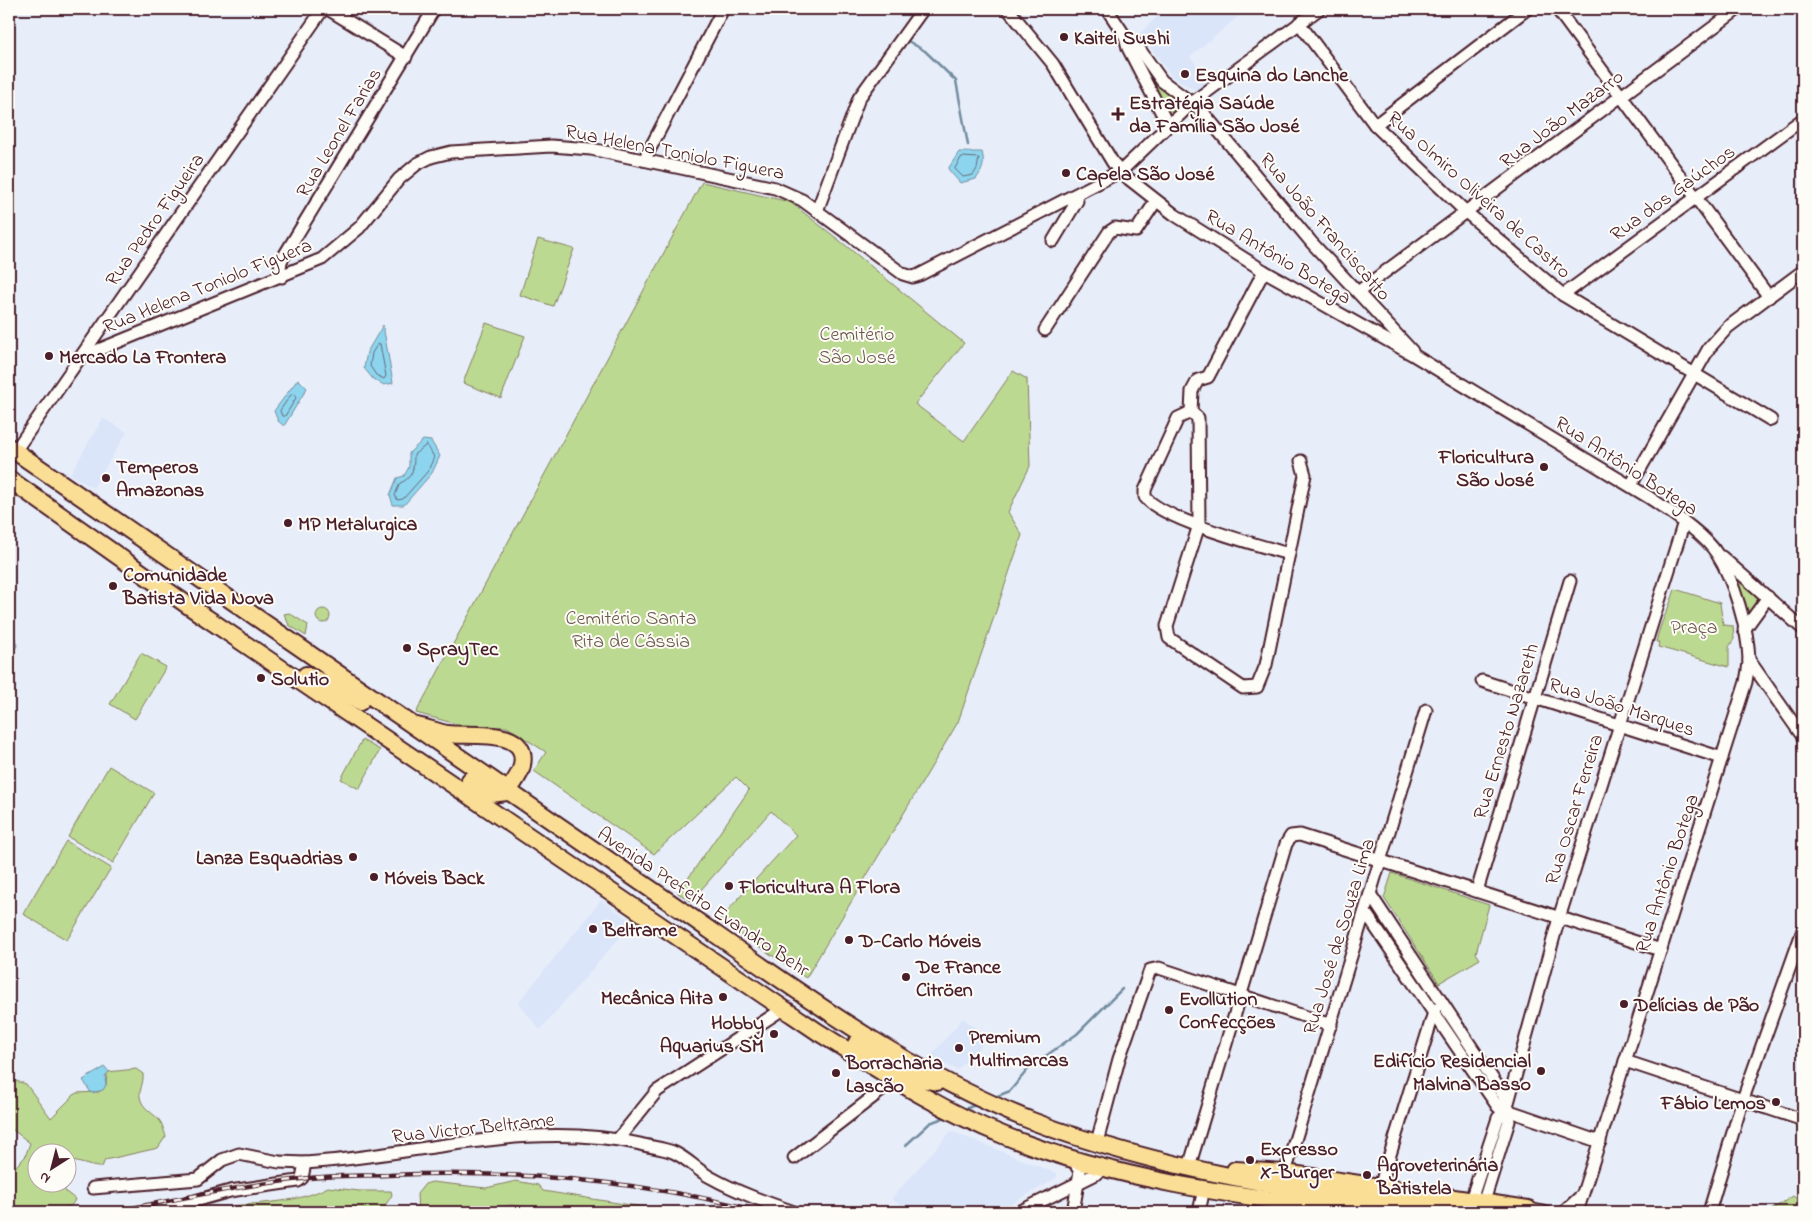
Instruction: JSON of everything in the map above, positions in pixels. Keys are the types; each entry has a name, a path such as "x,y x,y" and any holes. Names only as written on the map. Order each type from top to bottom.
{"highway":[{"name":"Avenida Prefeito Evandro Behr","path":"12,449 408,724 815,1002 906,1059 954,1086 1035,1122 1097,1142 1208,1172 1299,1191 1456,1212"},
{"path":"9,479 186,604 783,1009 895,1080 969,1121 1074,1169 1098,1174 1201,1205 1293,1212"},
{"path":"269,659 352,697 490,794 507,792 522,765 521,752 509,740 490,734 447,734 408,724"},
{"path":"844,1048 849,1043 856,1044 915,1078 954,1086"},
{"path":"1074,1169 1360,1212"},
{"path":"1208,1172 1240,1169 1285,1173 1478,1201 1532,1211"}],"street":[{"name":"Rua Pedro Figueira","path":"12,449 81,357 323,9"},
{"path":"328,9 406,57"},
{"name":"Rua Leonel Farias","path":"282,277 280,269 282,260 434,9"},
{"path":"644,160 723,9"},
{"path":"817,210 859,98 923,9"},
{"name":"Rua Antônio Botega","path":"1008,9 1053,64 1113,163 1156,201 1264,272 1415,356 1631,485 1684,522 1717,552 1730,580 1744,630 1749,660 1746,682 1577,1212"},
{"name":"Rua João Franciscatto","path":"1107,9 1125,36 1134,43 1162,81 1193,102 1312,243 1415,356"},
{"name":"Rua Helena Toniolo Figuera","path":"81,357 282,277 322,259 359,228 400,179 417,164 431,157 451,152 552,146 591,149 775,188 802,200 894,268 913,277 1121,171 1193,102 1319,9"},
{"path":"1375,125 1527,9"},
{"path":"1557,9 1769,297"},
{"name":"Rua João Mazarro","path":"1358,292 1738,9"},
{"name":"Rua Olmiro Oliveira de Castro","path":"1299,23 1375,125 1466,212 1563,295 1771,420"},
{"name":"Rua João Franciscatto","path":"1125,36 1128,48 1168,125"},
{"name":"Rua dos Gaúchos","path":"1563,295 1803,119"},
{"path":"1053,241 1077,202 1075,195"},
{"path":"1045,330 1109,232 1115,228 1136,231 1156,201"},
{"path":"1631,485 1709,348 1728,327 1803,271"},
{"path":"1191,412 1192,391 1198,380 1208,377 1264,272"},
{"path":"1191,412 1178,418 1145,490 1145,497 1168,514 1289,554"},
{"path":"1191,412 1198,418 1200,525 1167,626 1167,632 1169,638 1243,688 1257,687 1261,680 1305,476 1301,461"},
{"name":"Rua Oscar Ferreira","path":"1506,1110 1559,918 1684,522"},
{"path":"1717,552 1803,628"},
{"name":"Rua Ernesto Nazareth","path":"1477,891 1570,581"},
{"path":"1744,630 1768,597"},
{"path":"1749,660 1803,737"},
{"name":"Rua João Marques","path":"1482,681 1722,758"},
{"name":"Rua José de Souza Lima","path":"1285,1173 1426,710"},
{"path":"1189,1167 1286,844 1291,836 1300,835 1661,950"},
{"path":"1370,894 1504,1096 1509,1120 1478,1201"},
{"path":"1365,912 1498,1107 1600,1142"},
{"path":"1709,1212 1743,1099 1803,930"},
{"path":"1097,1142 1119,1059 1150,970 1159,968 1330,1025"},
{"path":"1380,1187 1439,998"},
{"path":"618,1139 657,1091 783,1009"},
{"path":"1625,1061 1803,1120"},
{"path":"794,1158 895,1080"},
{"name":"Rua Victor Beltrame","path":"93,1188 198,1179 210,1172 222,1160 239,1154 279,1162 305,1163 336,1161 455,1144 547,1136 618,1139 672,1152 689,1161 708,1176 741,1193 794,1212"},
{"path":"156,1212 230,1191 298,1181 302,1178 305,1163"},
{"path":"1019,1212 1057,1194 1074,1169"},
{"path":"1073,1208 1074,1169"},
{"name":"Rua Antônio Botega","path":"1564,1212 1574,1205 1584,1193"},
{"path":"1057,1194 1073,1208"}],"shaded area":[{"path":"1165,9 1247,9 1190,57 1208,81 1197,91 1171,76 1140,33"},
{"path":"103,418 127,432 93,488 70,474"},
{"path":"601,900 633,922 540,1030 518,1003"},
{"name":"Premium Multimarcas","path":"963,1018 989,1038 957,1070 930,1057"},
{"path":"951,1131 1058,1174 1055,1179 997,1212 910,1212 909,1206 901,1205 891,1199"}],"green space":[{"path":"1135,55 1160,85 1184,101 1171,116 1168,115"},
{"path":"702,182 790,202 964,343 915,404 964,441 1013,371 1027,379 1030,466 1008,512 1022,535 958,722 806,978 719,920 796,835 771,811 691,901 678,893 749,790 736,777 654,854 534,771 546,752 507,727 460,725 416,713"},
{"path":"538,239 574,249 553,306 520,295"},
{"path":"486,323 525,336 501,398 463,383"},
{"path":"1733,575 1761,598 1747,618"},
{"name":"Praça","path":"1675,589 1720,603 1723,625 1733,626 1734,639 1729,647 1729,667 1658,647 1659,642 1656,642 1662,621"},
{"path":"323,609 328,611 330,616 328,621 323,623 318,621 316,616 318,611"},
{"path":"289,613 308,625 306,636 289,625 284,614"},
{"path":"141,653 166,667 135,719 110,704"},
{"path":"362,740 380,750 359,789 341,779"},
{"path":"109,766 154,793 113,863 68,837"},
{"path":"66,841 111,868 67,940 23,914"},
{"path":"1392,873 1489,905 1476,953 1480,959 1439,983 1384,898"},
{"path":"136,1069 143,1074 140,1094 141,1101 158,1118 166,1136 158,1148 105,1160 102,1167 95,1167 78,1163 78,1144 30,1144 9,1127 9,1079 26,1084 51,1118 76,1093 99,1092 106,1085 107,1072"},
{"path":"28,1149 28,1194 69,1194 75,1199 71,1205 65,1209 46,1213 9,1212 9,1173 25,1157"},
{"path":"516,1181 538,1185 543,1191 674,1212 613,1212 579,1207 581,1212 535,1212 526,1207 511,1205 477,1212 418,1212 417,1194 425,1184 432,1182 486,1188"},
{"path":"328,1187 359,1191 391,1191 392,1195 381,1212 231,1212 232,1206 293,1199"},
{"path":"1793,1196 1800,1201 1800,1212 1768,1212"}],"water":[{"path":"959,152 982,152 983,166 976,179 960,183 948,169"},
{"path":"383,325 393,383 384,385 373,379 364,368 367,352"},
{"path":"298,379 307,388 284,426 278,421 274,411"},
{"path":"423,440 431,441 440,456 432,473 404,505 393,505 390,495 397,478 404,476 409,467 409,453"},
{"path":"15,638 17,646 9,657 9,640"},
{"path":"105,1067 109,1072 105,1076 106,1085 103,1090 91,1093 83,1080"}],"waterway":[{"path":"908,41 925,51 956,81 968,145"},
{"path":"995,1097 1010,1091 1030,1067 1077,1034 1122,989"},
{"path":"962,1110 978,1104"},
{"path":"906,1145 930,1123 948,1116"}],"railway":[{"path":"111,1212 229,1189 277,1182 344,1176 435,1174 530,1176 624,1185 717,1201 763,1212"}],"place":[{"name":"Kaitei Sushi","path":"1064,37"},
{"name":"Esquina do Lanche","path":"1185,74"},
{"name":"Estratégia Saúde da Família São José","path":"1118,114"},
{"name":"Capela São José","path":"1066,173"},
{"name":"Mercado La Frontera","path":"49,356"},
{"name":"Floricultura São José","path":"1544,467"},
{"name":"Temperos Amazonas","path":"106,478"},
{"name":"MP Metalurgica","path":"288,523"},
{"name":"Comunidade Batista Vida Nova","path":"113,586"},
{"name":"SprayTec","path":"407,648"},
{"name":"Solutio","path":"261,678"},
{"name":"Lanza Esquadrias","path":"353,857"},
{"name":"Móveis Back","path":"374,877"},
{"name":"Floricultura A Flora","path":"729,886"},
{"name":"Beltrame","path":"593,929"},
{"name":"D-Carlo Móveis","path":"849,940"},
{"name":"De France Citröen","path":"906,977"},
{"name":"Mecânica Aita","path":"723,997"},
{"name":"Delícias de Pão","path":"1624,1004"},
{"name":"Evollution Confecções","path":"1169,1010"},
{"name":"Hobby Aquarius SM","path":"774,1034"},
{"name":"Premium Multimarcas","path":"959,1048"},
{"name":"Edifício Residencial Malvina Basso","path":"1541,1071"},
{"name":"Borracharia Lascão","path":"836,1073"},
{"name":"Fábio Lemos","path":"1776,1102"},
{"name":"Expresso X-Burger","path":"1250,1160"},
{"name":"Agroveterinária Batistela","path":"1367,1175"}],"park label":[{"name":"Cemitério São José","path":"857,344"},
{"name":"Cemitério Santa Rita de Cássia","path":"631,628"}]}
